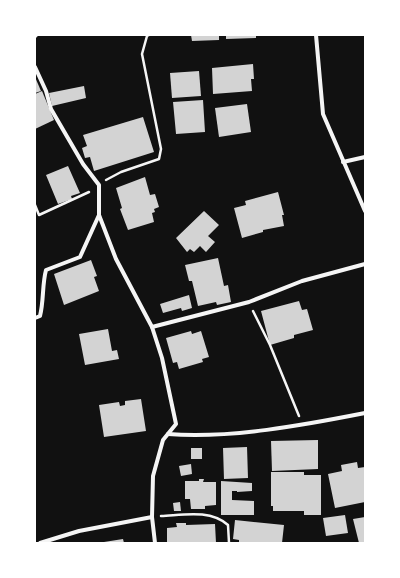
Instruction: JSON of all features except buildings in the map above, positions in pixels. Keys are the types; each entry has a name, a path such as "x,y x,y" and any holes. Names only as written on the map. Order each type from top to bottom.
{"street":[{"path":"316,35 323,114 365,211"},
{"path":"35,67 46,91 51,109 83,164 98,184 99,215 116,260 152,327 162,358 176,424 163,440 153,476 152,517 155,543"},
{"path":"343,162 365,157"},
{"path":"35,318 40,316 46,270 80,257 99,215"},
{"path":"152,327 249,302 302,281 365,264"},
{"path":"168,434 194,436 302,424 365,413"},
{"path":"40,543 79,531 152,517"}],"path":[{"path":"35,205 39,215 88,193 98,184 121,172 159,159 161,149 142,54 147,36 149,35"},
{"path":"249,302 270,345 302,424"},
{"path":"152,517 200,514 221,518 228,525 229,543"}]}
